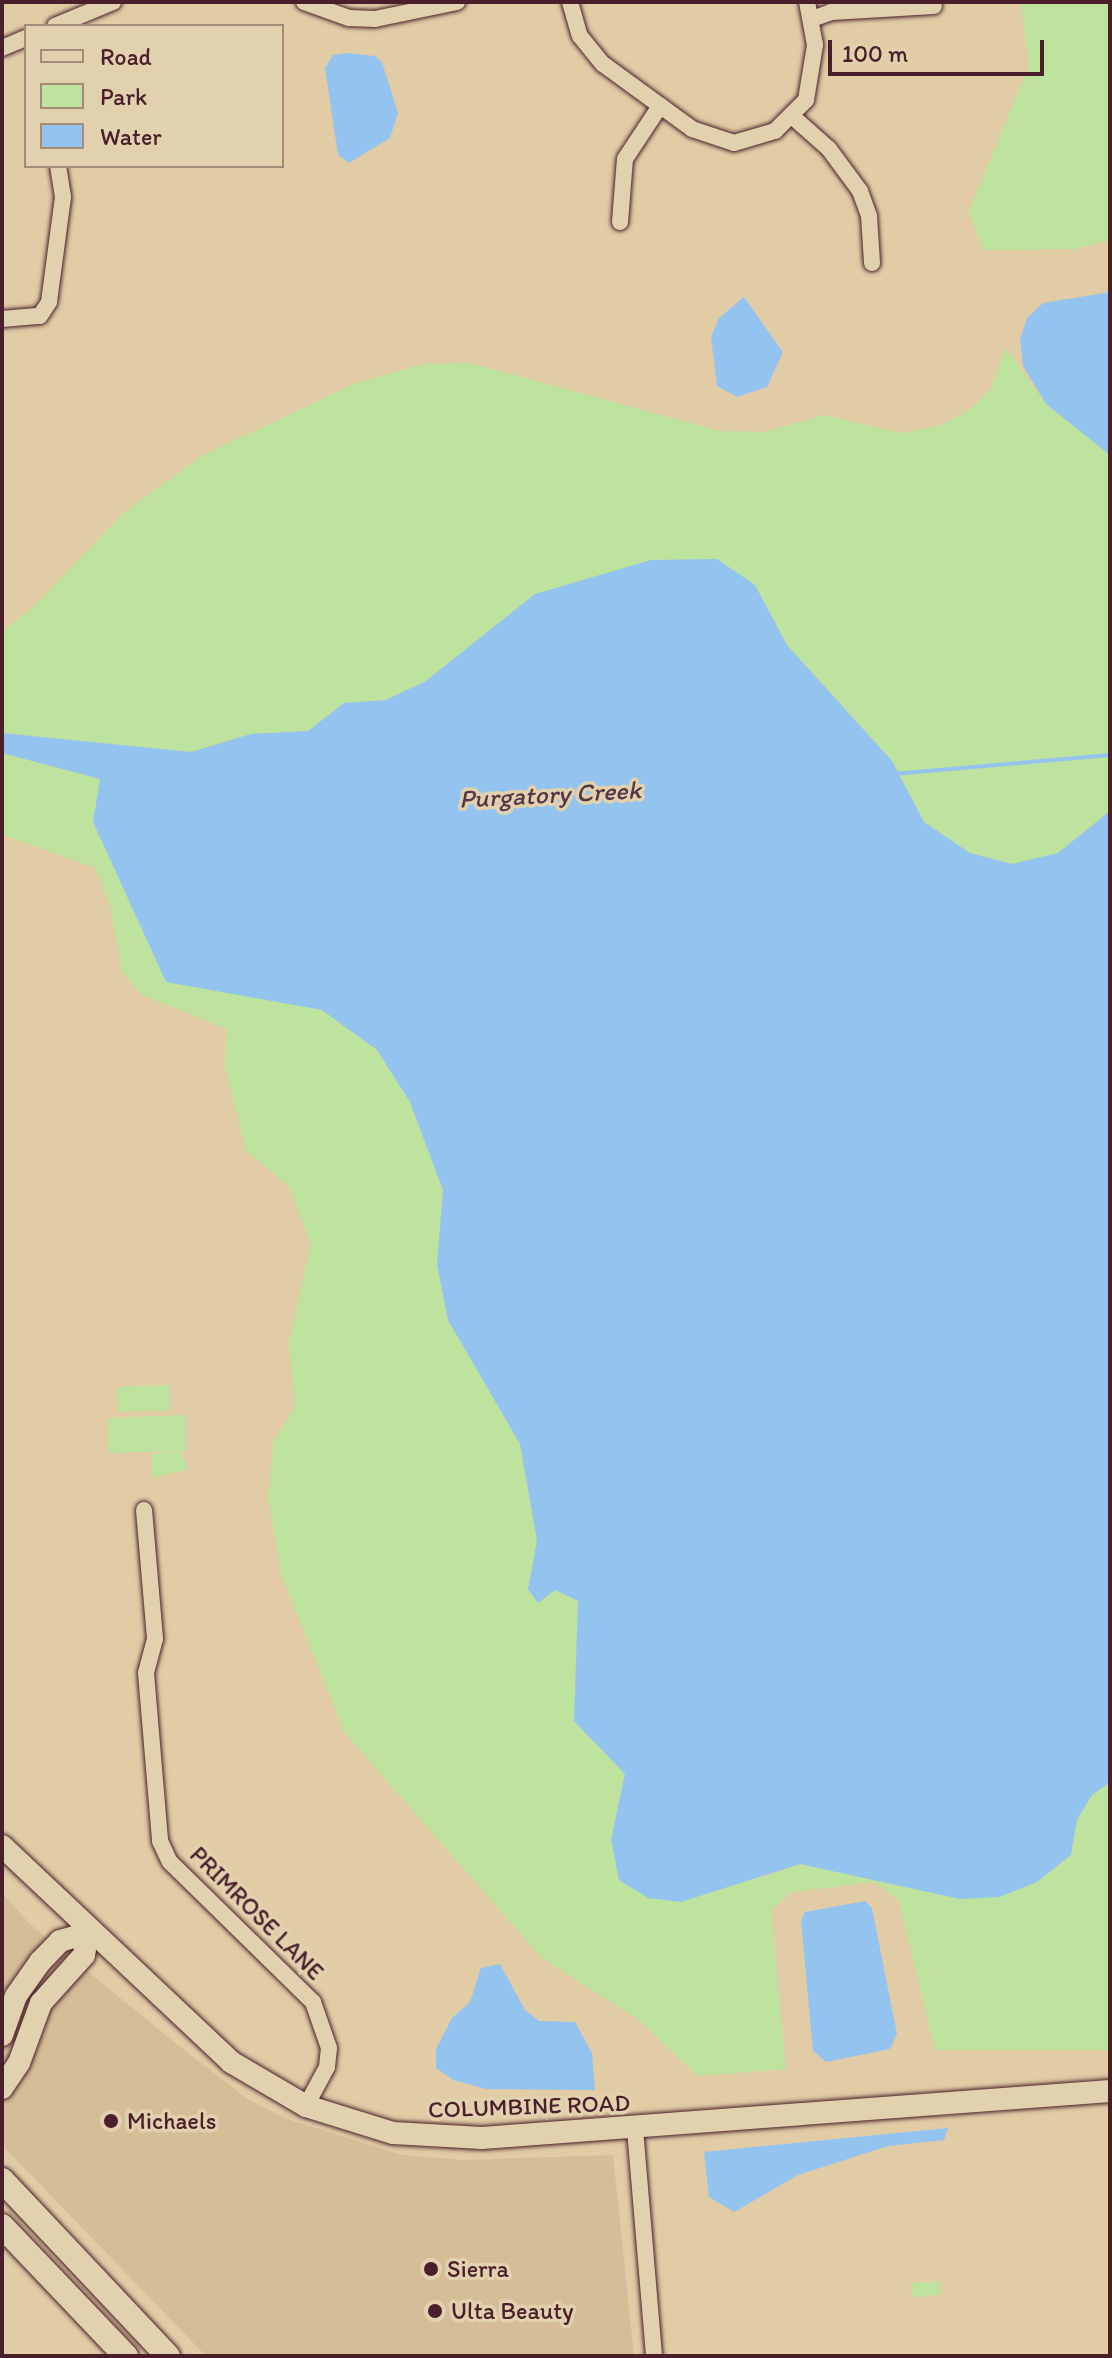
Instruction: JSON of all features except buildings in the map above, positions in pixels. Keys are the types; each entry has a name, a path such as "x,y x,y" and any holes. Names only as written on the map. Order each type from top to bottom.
{"main road":[{"path":"2,2180 168,2356"},
{"path":"2,2226 126,2356"}],"street":[{"path":"60,24 113,2"},
{"path":"304,2 349,18 375,19 410,7 457,2"},
{"path":"570,2 589,51 660,106 711,140 734,143 775,131 793,117 812,78 812,19 807,2"},
{"path":"812,19 831,12 934,6"},
{"path":"2,48 24,42"},
{"path":"620,222 625,159 660,106"},
{"path":"793,117 829,149 860,191 869,216 872,263"},
{"path":"2,319 40,316 49,302 63,197 58,168"},
{"name":"PRIMROSE LANE","path":"144,1510 155,1639 146,1673 160,1841 170,1862 313,2002 329,2048 327,2067 306,2106"},
{"name":"COLUMBINE ROAD","path":"2,1846 88,1933 231,2062 306,2106 378,2129 436,2138 635,2129 1110,2091"},
{"path":"2,2035 16,1996 40,1962 60,1941 88,1933 84,1955 41,2003 19,2063 2,2088"},
{"path":"635,2129 654,2356"}],"shaded area":[{"path":"2,1893 31,1925 179,2046 249,2100 287,2119 402,2155 463,2160 613,2155 634,2356 206,2356 2,2145"}],"green space":[{"path":"1021,2 1110,2 1110,240 1076,249 983,250 969,211 1029,66"},
{"path":"1006,348 1046,404 1110,455 1110,811 1058,853 1012,864 970,853 924,822 892,761 787,645 755,585 535,594 426,681 386,700 344,703 308,731 251,734 191,752 2,733 2,631 32,608 126,511 202,456 353,384 423,364 470,363 720,431 764,432 824,415 901,433 942,425 972,408 990,390"},
{"path":"2,753 101,779 166,982 322,1009 377,1050 410,1102 443,1190 437,1264 448,1319 520,1444 537,1541 528,1589 555,1590 579,1601 574,1721 625,1774 611,1840 763,1877 800,1864 960,1899 1071,1855 1077,1820 1092,1795 1110,1782 1110,2050 935,2050 899,1900 875,1882 792,1892 771,1910 786,2069 698,2076 639,2020 542,1958 345,1733 281,1574 268,1496 274,1441 295,1407 289,1343 311,1244 289,1186 246,1151 225,1066 227,1029 140,994 122,971 110,906 96,868 3,835"},
{"path":"169,1385 170,1410 118,1412 117,1387"},
{"path":"185,1415 186,1450 181,1451 188,1469 153,1478 151,1454 179,1451 109,1453 108,1418"},
{"path":"940,2281 941,2295 912,2297 911,2283"}],"water":[{"path":"333,55 375,56 382,62 398,113 390,138 349,163 338,155 325,68"},
{"path":"1110,292 1110,455 1046,404 1023,366 1020,339 1027,318 1043,303"},
{"path":"744,297 783,352 767,387 737,397 717,386 711,337 719,318"},
{"path":"717,559 755,585 787,645 892,761 924,822 970,853 1012,864 1058,853 1110,811 1110,1782 1092,1795 1077,1820 1071,1855 1037,1882 999,1897 960,1899 800,1864 681,1902 648,1898 619,1880 611,1840 625,1774 574,1721 578,1601 555,1590 538,1603 528,1589 537,1541 520,1444 448,1320 437,1264 443,1190 410,1102 377,1050 322,1010 166,982 93,822 100,779 2,753 2,733 191,752 251,734 308,731 344,703 386,700 426,681 535,594 651,560"},
{"path":"865,1901 872,1908 897,2034 890,2049 826,2062 813,2051 801,1921 805,1912"},
{"path":"500,1964 525,2010 539,2021 575,2022 592,2053 595,2090 486,2089 453,2080 436,2068 436,2049 452,2018 470,2002 481,1968"},
{"path":"948,2128 944,2140 888,2146 798,2175 734,2212 709,2197 704,2152"}],"waterway":[{"name":"Purgatory Creek","path":"893,774 1110,755"}],"place":[{"name":"Michaels","path":"111,2121"},
{"name":"Sierra","path":"431,2269"},
{"name":"Ulta Beauty","path":"435,2311"}]}
